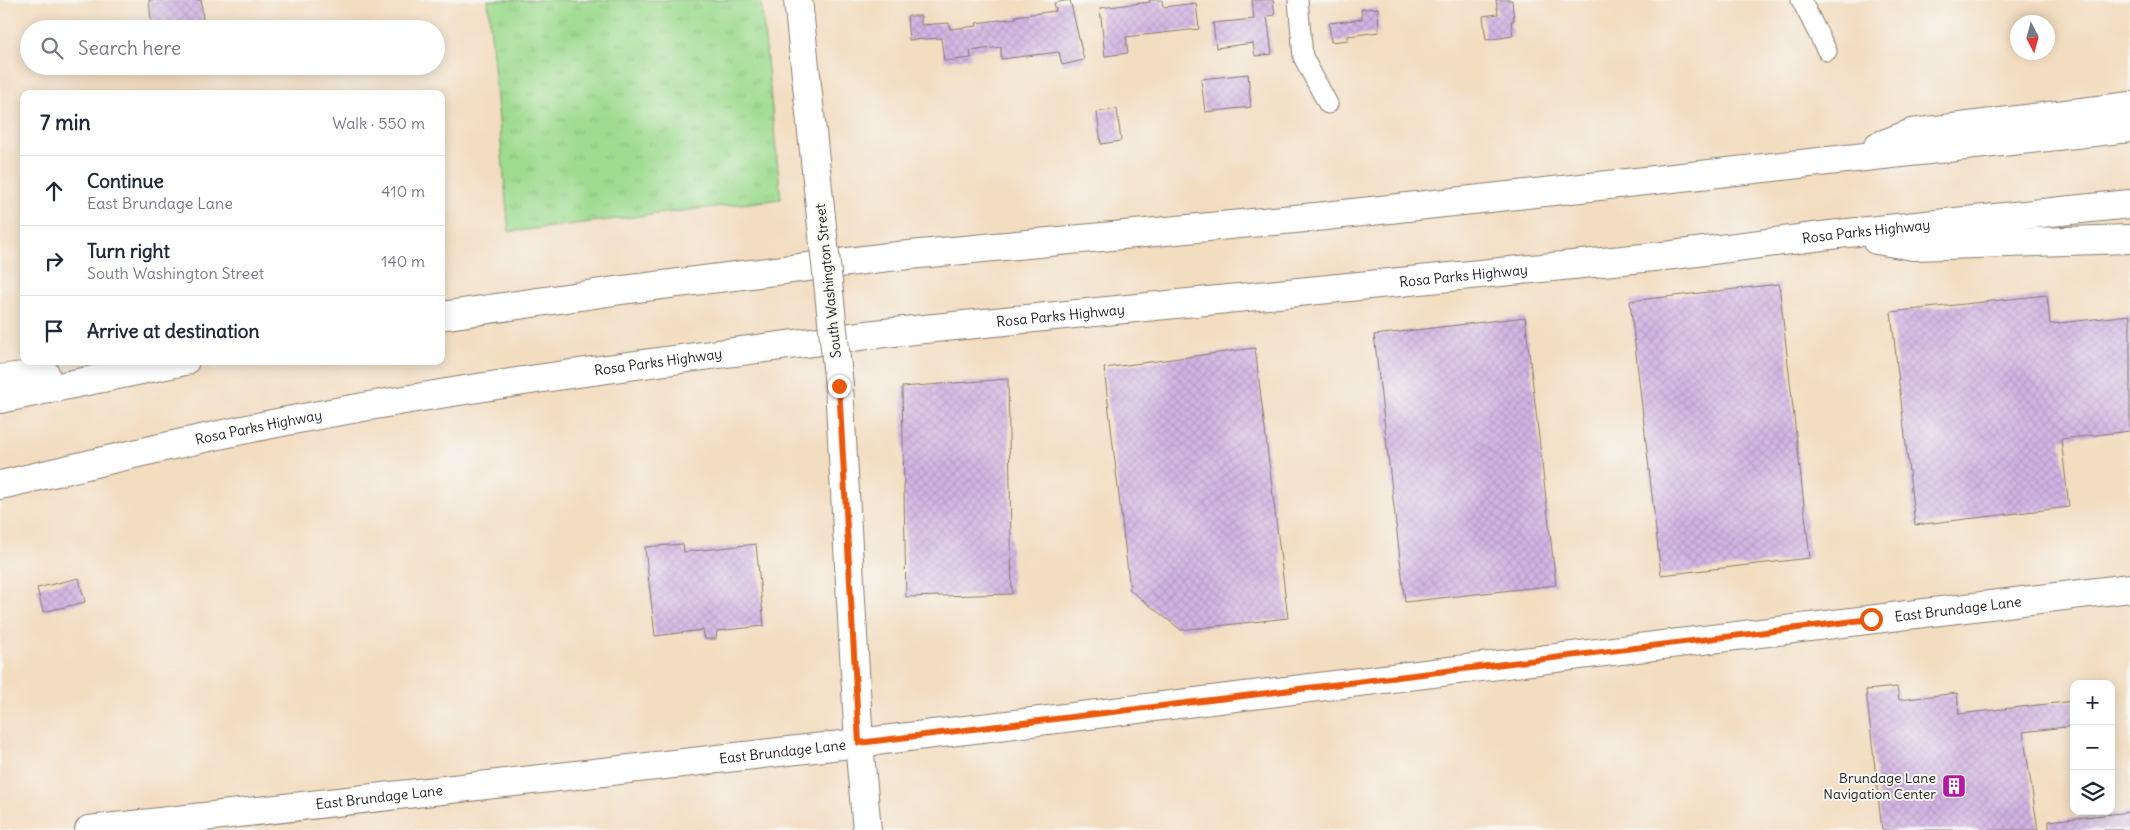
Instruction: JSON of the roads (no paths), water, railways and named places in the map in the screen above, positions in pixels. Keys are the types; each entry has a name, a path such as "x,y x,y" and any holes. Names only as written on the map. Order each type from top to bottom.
{"main road":[{"name":"South Washington Street","path":"798,0 839,386 859,743 867,830"},
{"path":"1839,160 1912,133 2130,106"},
{"path":"445,315 622,290 888,257 1325,216 2130,128"},
{"name":"Rosa Parks Highway","path":"0,485 276,423 430,396 624,366 884,333 1672,255 1838,234 2130,204"},
{"path":"1838,234 1913,246 2130,239"},
{"path":"0,379 52,372 142,365"},
{"path":"0,399 165,365"},
{"name":"East Brundage Lane","path":"89,830 859,743 2130,588"}],"street":[{"path":"1298,0 1303,57 1328,104"},
{"path":"1801,0 1827,52"}],"place":[{"name":"Brundage Lane Navigation Center","path":"1954,786"}]}
